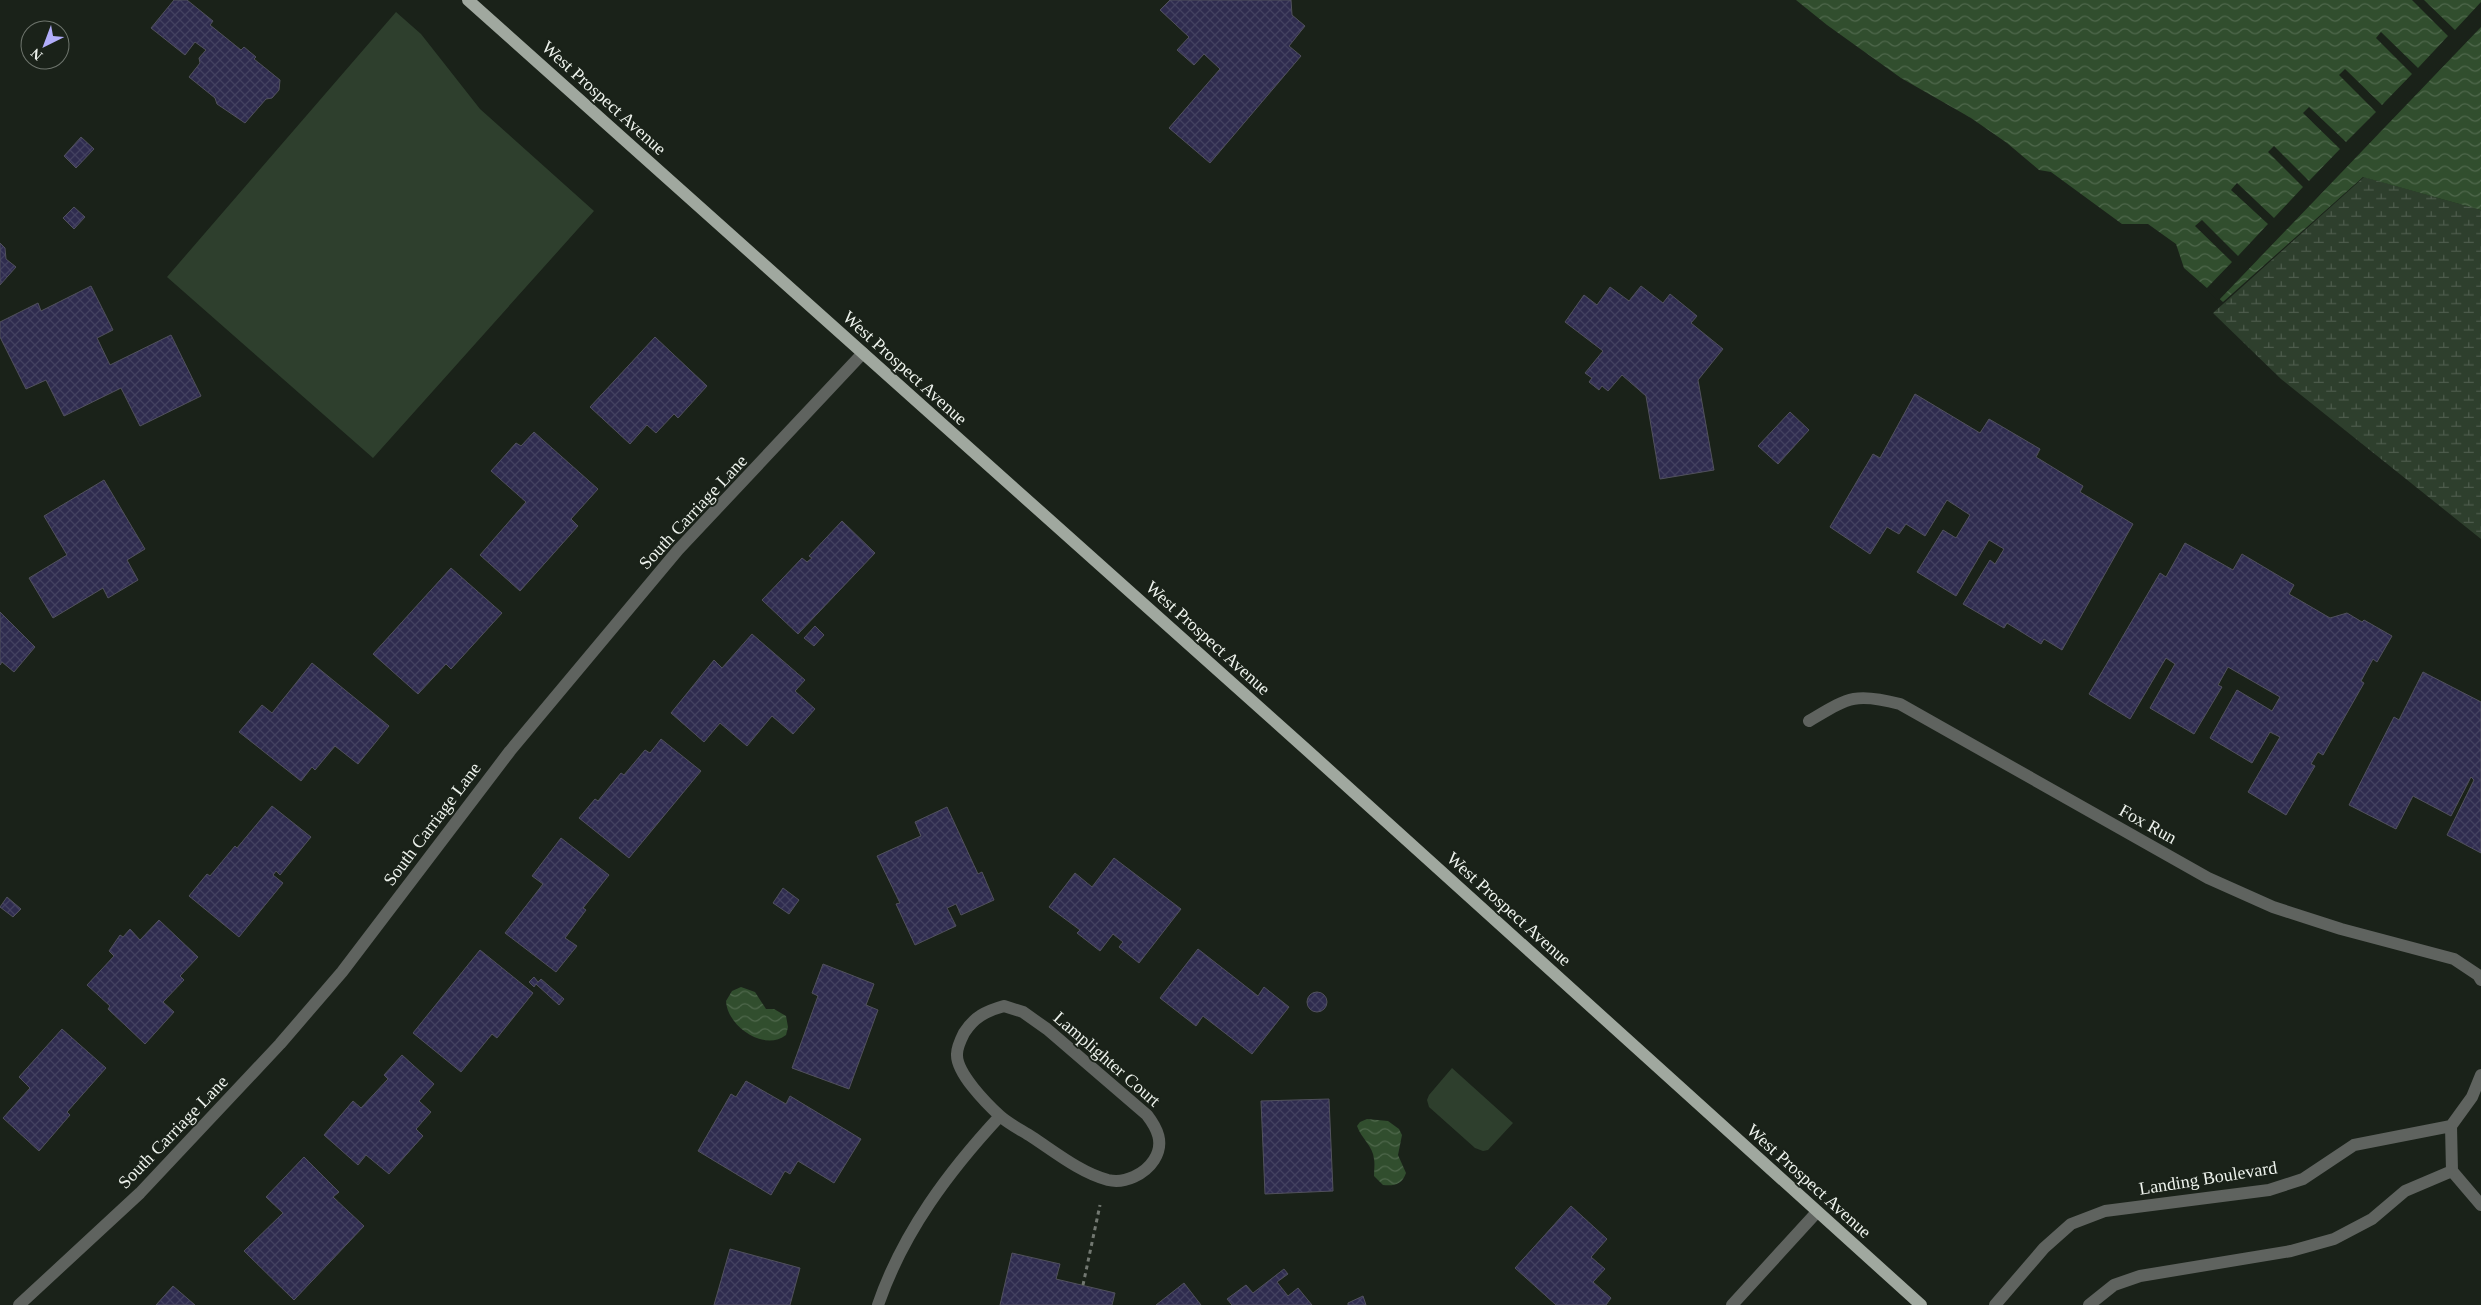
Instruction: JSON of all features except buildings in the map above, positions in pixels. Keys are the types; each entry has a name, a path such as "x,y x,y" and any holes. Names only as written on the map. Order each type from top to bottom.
{"main road":[{"name":"West Prospect Avenue","path":"468,0 1308,751 1921,1305"}],"street":[{"name":"South Carriage Lane","path":"19,1305 140,1193 280,1044 342,972 510,751 667,564 863,353"},
{"name":"Fox Run","path":"1809,721 1847,699 1874,697 1900,704 2208,878 2273,907 2341,929 2454,959 2478,975 2481,980"},
{"name":"Lamplighter Court","path":"1004,1006 1023,1012 1047,1029 1147,1115 1158,1129 1159,1146 1156,1158 1135,1177 1122,1180 1108,1180 1076,1166 1000,1116 971,1085 961,1068 956,1054 961,1039 973,1021 989,1010 1004,1006"},
{"path":"2481,1075 2472,1096 2451,1126 2452,1171 2481,1205"},
{"path":"878,1305 888,1275 926,1208 952,1170 1000,1116"},
{"name":"Landing Boulevard","path":"1995,1305 2050,1242 2072,1224 2105,1211 2269,1190 2303,1179 2354,1145 2451,1126"},
{"path":"2089,1305 2114,1285 2140,1276 2291,1251 2334,1238 2372,1218 2405,1191 2452,1171"},
{"path":"1732,1305 1817,1212"}],"path":[{"path":"1083,1285 1099,1211 1108,1180"}],"green space":[{"path":"396,12 421,34 480,109 594,211 373,458 167,277"},
{"path":"2364,177 2481,210 2481,539 2281,379 2213,313"},
{"path":"1452,1068 1513,1123 1488,1150 1483,1151 1475,1148 1429,1107 1427,1100 1429,1095"}],"water":[{"path":"1796,0 2481,0 2481,210 2363,177 2223,302 2184,268 2176,244 2148,224 2122,224 2051,172 2039,170 2007,143 1971,118 1901,78 1827,25"},
{"path":"741,987 755,992 766,1009 774,1009 786,1016 788,1027 786,1035 777,1039 767,1040 748,1034 740,1027 728,1010 726,1001 732,991"},
{"path":"1367,1119 1388,1121 1399,1129 1402,1135 1398,1155 1406,1173 1397,1184 1383,1185 1374,1176 1373,1154 1357,1126 1360,1122"}],"pier":[{"path":"2412,0 2424,0 2455,30 2481,2 2481,27 2218,301 2206,289 2232,262 2195,226 2202,220 2238,256 2268,224 2231,190 2237,183 2274,218 2303,187 2268,152 2274,146 2309,181 2340,149 2303,113 2309,107 2346,142 2376,112 2339,75 2345,69 2382,105 2412,74 2376,38 2381,32 2418,68 2448,36"}]}
